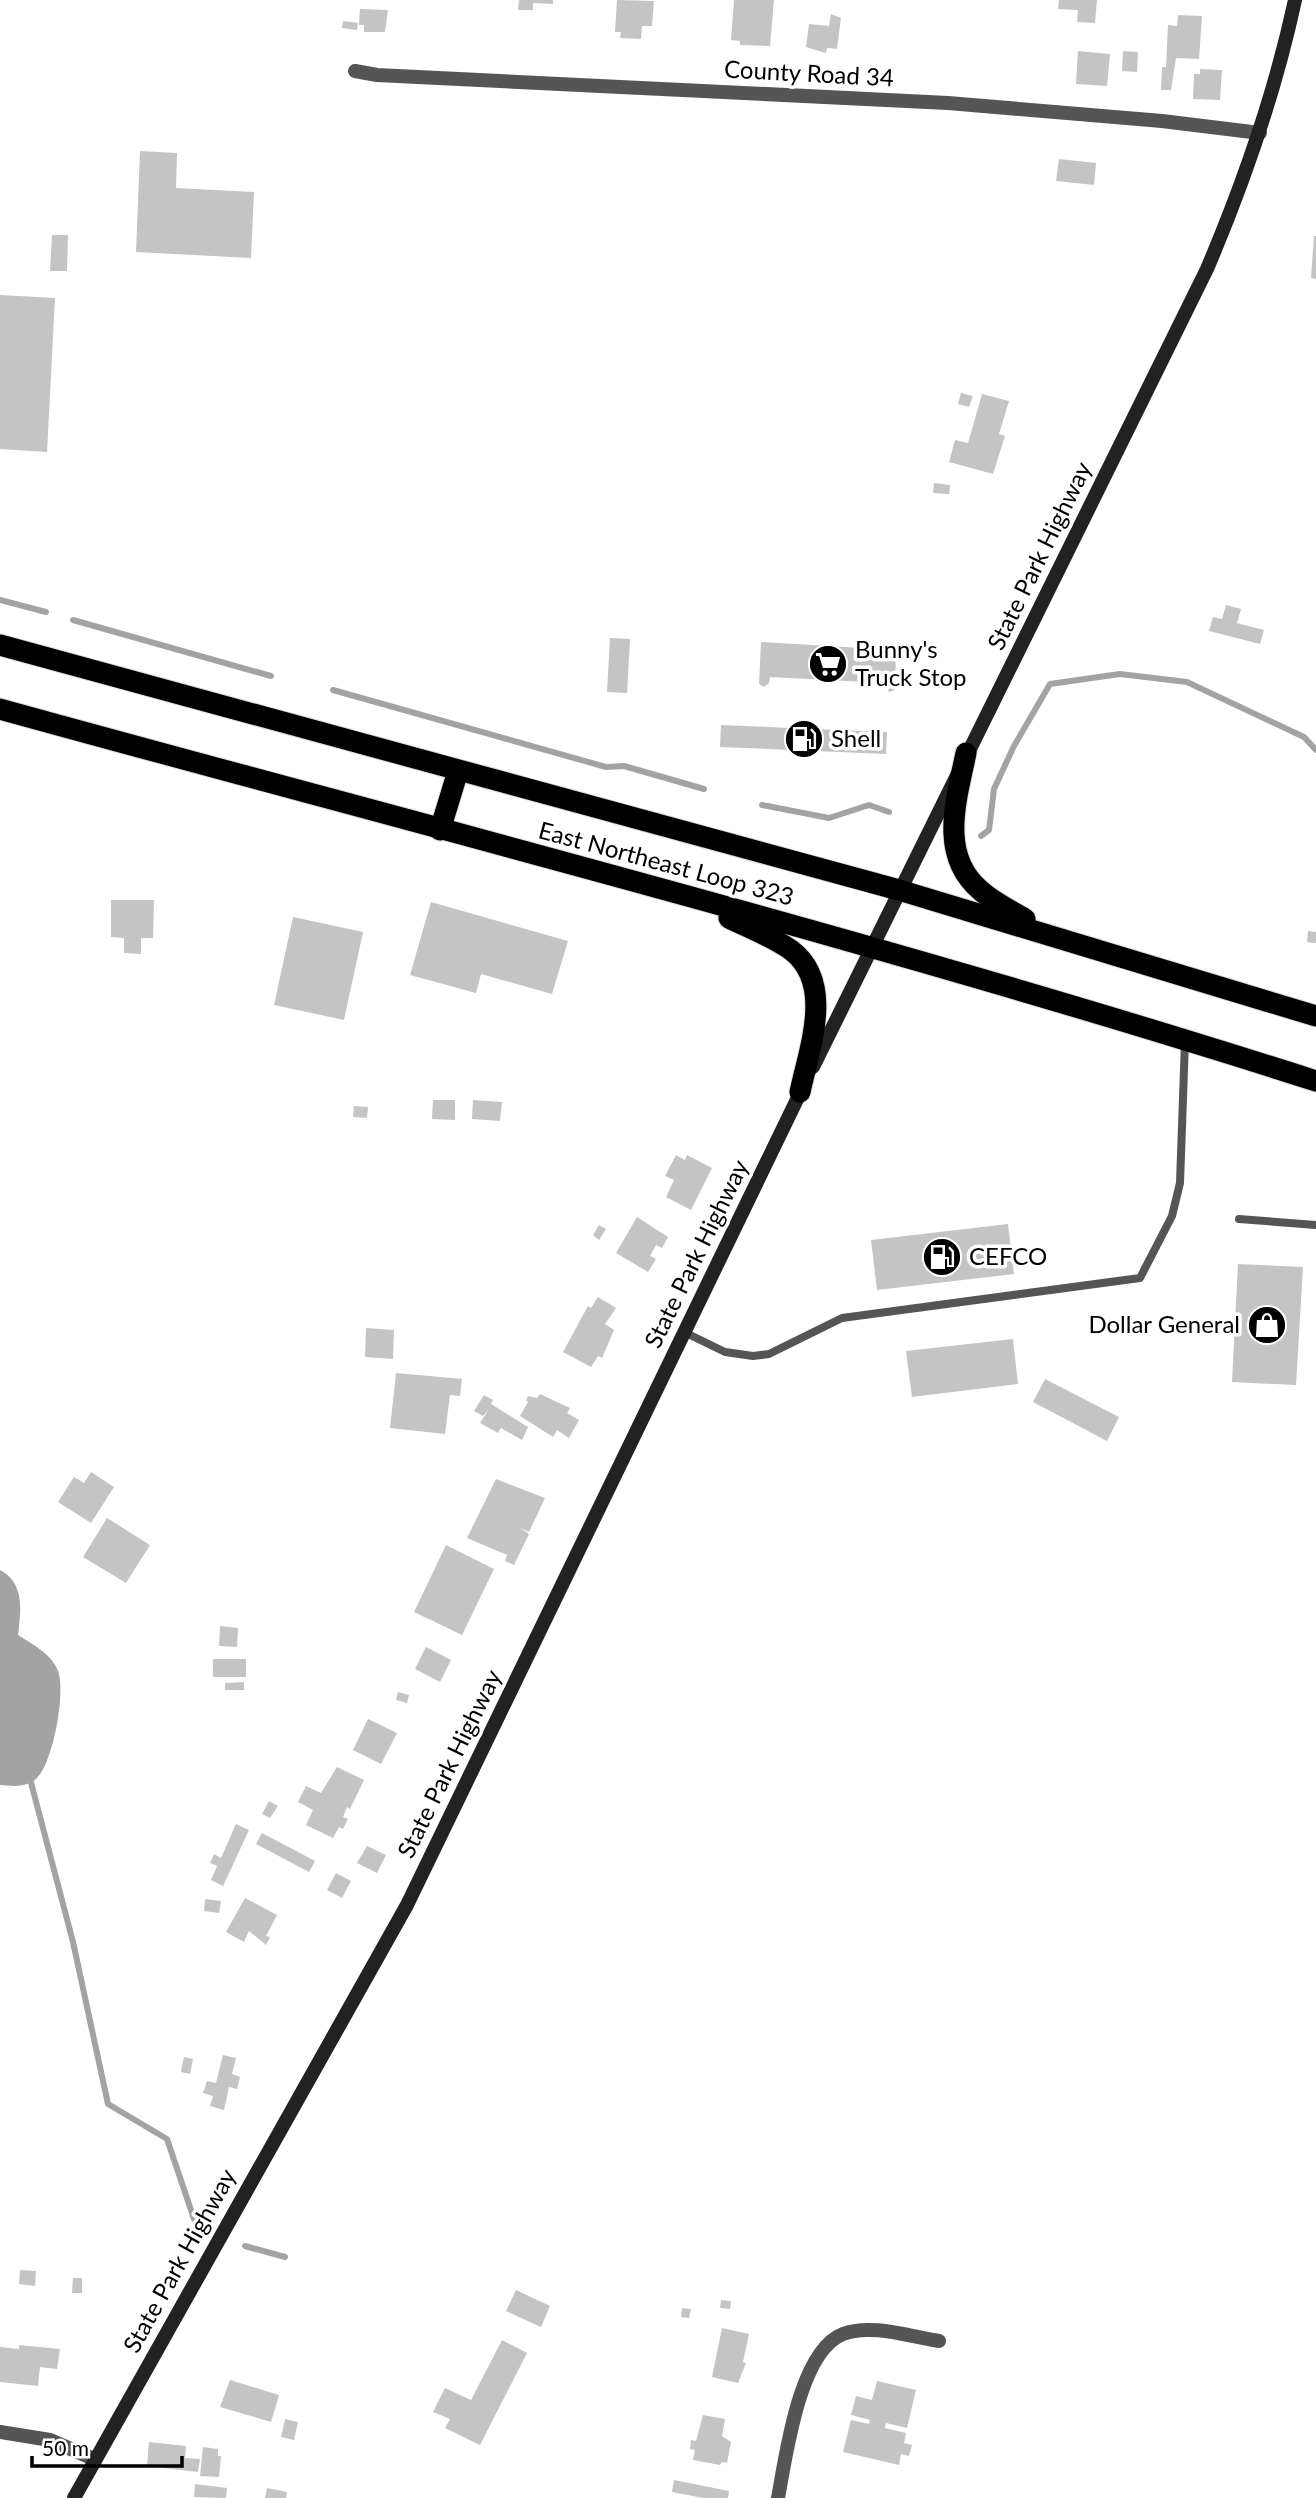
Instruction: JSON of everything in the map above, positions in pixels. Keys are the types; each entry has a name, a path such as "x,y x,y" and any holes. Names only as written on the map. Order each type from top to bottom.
{"highway":[{"name":"East Northeast Loop 323","path":"0,645 898,890 1048,933 1316,1016"},
{"name":"East Northeast Loop 323","path":"0,709 871,946 1316,1081"},
{"path":"966,752 953,821 958,860 971,882 982,892 1048,933"},
{"path":"440,830 458,771"},
{"path":"686,897 782,944 793,952 810,972 816,1009 800,1092"}],"main road":[{"name":"State Park Highway","path":"74,2498 407,1905 898,890 1207,269 1240,192 1260,133 1295,0"}],"street":[{"name":"County Road 34","path":"355,71 377,75 948,103 1162,121 1260,133"},
{"path":"778,2498 804,2388 811,2366 824,2347 844,2334 872,2330 939,2341"},
{"path":"0,2432 50,2440 94,2459"}],"lane":[{"path":"684,1332 726,1352 753,1356 769,1354 842,1318 1140,1278 1172,1216 1180,1183 1185,1040"},
{"path":"1239,1219 1316,1224"}],"shaded area":[{"path":"0,1570 14,1582 20,1598 18,1635 51,1659 60,1681 59,1710 48,1759 36,1779 19,1786 0,1785"}],"building":[{"path":"519,0 553,0 553,4 533,3 533,10 518,10"},
{"path":"617,0 654,1 652,26 642,26 641,39 620,38 621,32 615,32"},
{"path":"734,0 774,0 770,46 740,45 740,41 731,40"},
{"path":"1059,0 1097,0 1095,23 1077,22 1078,10 1058,9"},
{"path":"360,9 388,10 385,32 364,32 364,25 359,25"},
{"path":"831,14 841,18 837,49 827,48 826,53 806,47 809,24 829,26"},
{"path":"1178,15 1202,16 1199,59 1176,58 1171,90 1161,90 1162,67 1166,67 1168,25 1177,26"},
{"path":"343,21 358,23 357,30 342,28"},
{"path":"1078,51 1110,54 1107,86 1076,84"},
{"path":"1123,51 1138,52 1137,72 1122,71"},
{"path":"1200,69 1222,70 1220,100 1193,99 1194,74 1200,74"},
{"path":"140,151 177,153 176,188 254,192 251,258 136,252"},
{"path":"1059,159 1096,163 1094,185 1056,181"},
{"path":"52,235 68,235 67,271 50,271"},
{"path":"1316,236 1316,279 1311,278"},
{"path":"0,295 55,298 47,452 0,449"},
{"path":"961,393 973,396 969,407 958,404"},
{"path":"982,394 1009,401 999,434 1005,436 993,474 949,462 955,440 968,443"},
{"path":"934,483 950,485 949,494 933,493"},
{"path":"1226,605 1241,609 1237,623 1264,630 1260,644 1209,631 1213,617 1222,619"},
{"path":"610,638 630,639 627,693 607,692"},
{"name":"Bunny's Truck Stop","path":"761,642 896,650 895,690 889,692 885,683 770,677 769,683 764,687 759,684"},
{"name":"Shell","path":"721,725 887,732 886,754 720,747"},
{"path":"111,900 154,900 153,938 141,938 141,954 124,953 124,938 111,937"},
{"path":"431,902 568,941 552,994 481,974 476,993 410,975"},
{"path":"293,917 363,932 344,1020 274,1005"},
{"path":"1308,931 1316,932 1316,943 1307,942"},
{"path":"433,1100 455,1100 455,1120 432,1119"},
{"path":"473,1100 502,1102 500,1121 472,1119"},
{"path":"354,1106 368,1107 367,1118 353,1117"},
{"path":"676,1155 685,1160 687,1155 712,1168 691,1210 666,1197 674,1180 665,1176"},
{"path":"637,1217 668,1237 662,1248 656,1245 650,1256 656,1259 648,1272 616,1253"},
{"name":"CEFCO","path":"1008,1224 1014,1274 877,1290 871,1240"},
{"path":"599,1225 606,1229 599,1240 593,1235"},
{"name":"Dollar General","path":"1238,1264 1303,1267 1296,1385 1232,1382"},
{"path":"598,1297 616,1308 605,1324 614,1330 602,1358 598,1356 591,1367 563,1352 588,1306 591,1308"},
{"path":"366,1328 394,1330 393,1359 365,1357"},
{"name":"CEFCO","path":"1013,1339 1018,1384 912,1397 906,1351"},
{"path":"396,1373 462,1379 460,1396 450,1395 445,1434 390,1428"},
{"path":"1045,1379 1119,1417 1107,1441 1033,1402"},
{"path":"540,1394 570,1408 567,1413 579,1420 569,1438 557,1430 553,1437 520,1416 528,1402 528,1396 537,1398"},
{"path":"484,1395 493,1400 491,1404 528,1427 522,1440 501,1428 498,1433 480,1423 489,1409 483,1416 474,1411"},
{"path":"91,1472 114,1487 91,1523 58,1502 74,1477 84,1483"},
{"path":"496,1479 545,1498 529,1532 520,1528 529,1534 514,1565 505,1561 507,1555 467,1538"},
{"path":"107,1518 150,1545 126,1583 83,1557"},
{"path":"446,1545 494,1569 462,1635 414,1612"},
{"path":"220,1626 238,1628 237,1647 219,1646"},
{"path":"426,1647 451,1660 440,1682 415,1669"},
{"path":"213,1659 246,1659 246,1677 213,1677"},
{"path":"244,1682 244,1690 225,1690 225,1683"},
{"path":"398,1692 409,1695 407,1703 396,1700"},
{"path":"368,1719 397,1733 381,1764 353,1750"},
{"path":"337,1767 364,1780 350,1809 347,1807 343,1817 348,1819 343,1829 339,1827 333,1838 306,1825 313,1810 298,1802 306,1786 321,1793"},
{"path":"269,1801 278,1806 270,1818 262,1814"},
{"path":"236,1824 249,1830 223,1886 211,1880 217,1866 210,1863 214,1854 221,1858"},
{"path":"262,1833 315,1861 309,1872 256,1844"},
{"path":"367,1846 386,1855 377,1873 357,1863"},
{"path":"336,1873 351,1881 342,1898 327,1890"},
{"path":"245,1898 277,1915 266,1936 270,1937 266,1945 249,1931 244,1942 226,1932"},
{"path":"205,1899 221,1901 219,1913 204,1911"},
{"path":"223,2055 236,2058 232,2074 240,2077 237,2089 229,2087 224,2110 210,2106 213,2096 203,2093 207,2081 216,2083"},
{"path":"184,2057 193,2059 190,2074 181,2072"},
{"path":"20,2270 36,2271 35,2286 19,2284"},
{"path":"73,2278 82,2278 82,2293 72,2293"},
{"path":"516,2290 550,2306 541,2327 506,2311"},
{"path":"721,2300 731,2301 730,2309 720,2308"},
{"path":"682,2308 691,2309 689,2318 681,2317"},
{"path":"722,2328 749,2334 743,2362 746,2363 738,2383 712,2377"},
{"path":"502,2340 527,2353 480,2445 445,2428 450,2419 433,2412 445,2388 471,2400"},
{"path":"19,2345 60,2349 57,2369 40,2367 38,2386 0,2382 0,2347 19,2349"},
{"path":"230,2380 279,2395 271,2422 220,2407"},
{"path":"877,2381 916,2390 907,2428 886,2423 885,2428 906,2433 904,2443 912,2445 909,2456 901,2454 899,2465 843,2452 851,2420 869,2424 870,2420 851,2415 856,2396 872,2400"},
{"path":"703,2415 725,2419 722,2436 731,2442 727,2463 722,2462 720,2465 693,2460 695,2450 690,2449 691,2440 696,2441"},
{"path":"285,2419 298,2422 294,2440 281,2437"},
{"path":"149,2442 186,2446 185,2458 200,2459 198,2472 147,2466"},
{"path":"203,2447 218,2449 218,2456 221,2456 219,2477 200,2476"},
{"path":"674,2480 729,2491 728,2498 703,2498 672,2492"},
{"path":"195,2484 227,2488 226,2498 194,2497"},
{"path":"267,2488 287,2492 286,2498 265,2498"}],"waterway":[{"path":"0,600 46,612"},
{"path":"73,620 271,676"},
{"path":"981,836 989,830 994,789 1014,746 1050,684 1120,674 1187,682 1304,737 1316,750"},
{"path":"333,690 606,767 624,766 704,789"},
{"path":"762,805 829,818 869,805 889,812"},
{"path":"29,1775 73,1942 108,2104 167,2139 194,2219"},
{"path":"245,2246 285,2257"}],"place":[{"name":"Bunny's Truck Stop","path":"828,664"},
{"name":"Shell","path":"804,739"},
{"name":"CEFCO","path":"942,1257"},
{"name":"Dollar General","path":"1267,1325"}]}
